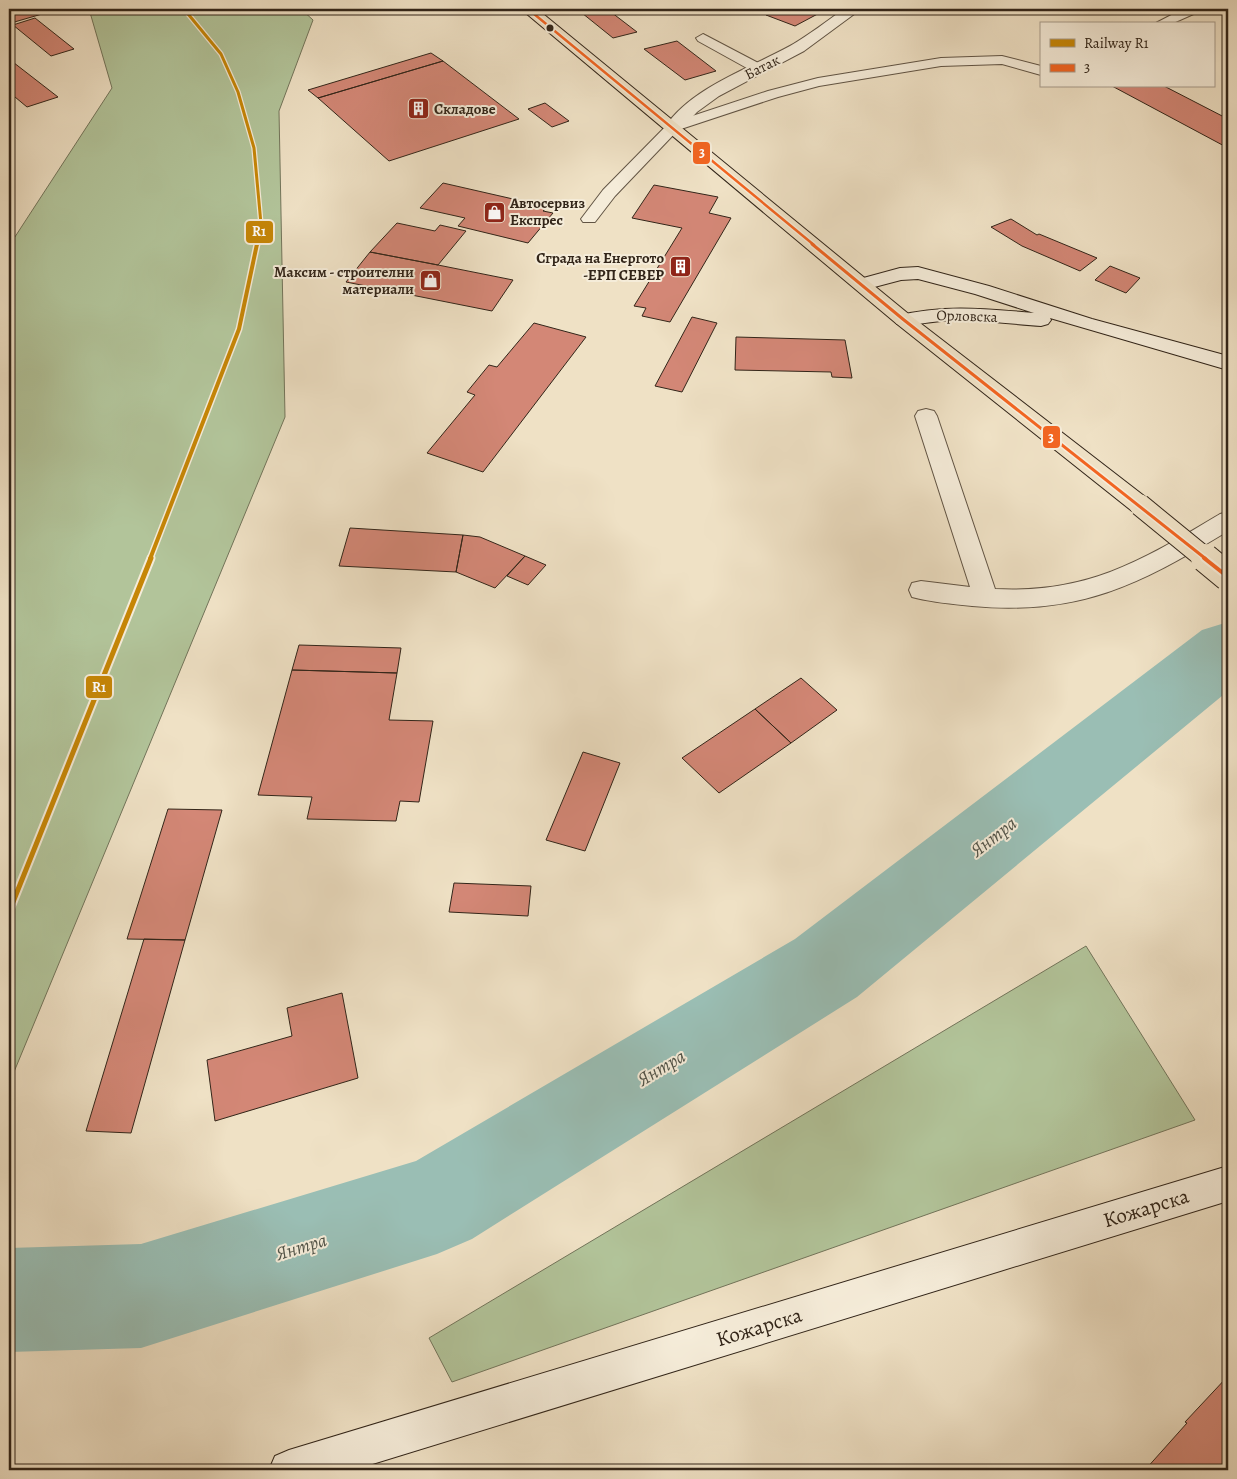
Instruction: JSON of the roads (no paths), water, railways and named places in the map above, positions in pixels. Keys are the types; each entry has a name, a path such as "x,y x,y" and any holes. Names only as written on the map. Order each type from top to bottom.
{"main road":[{"path":"528,9 863,284 904,320 1140,505 1228,577"}],"street":[{"name":"Батак","path":"673,127 691,108 714,93 798,48 854,9"},
{"name":"Орловска","path":"863,284 900,274 918,273 982,290 1085,323 1228,363"},
{"name":"Орловска","path":"904,320 920,315 943,314 1085,323"},
{"path":"926,416 986,598"},
{"path":"921,590 986,598 1044,598 1088,591 1148,567 1228,520"},
{"name":"Кожарска","path":"289,1470 1228,1183"}],"lane":[{"path":"1165,22 1194,9"},
{"path":"703,38 759,69"},
{"path":"589,219 627,173 673,127 773,94 818,82 876,71 941,62 988,59 1026,65 1040,70"},
{"path":"1026,65 1040,62"}],"waterway":[{"name":"Янтра","path":"9,1300 141,1296 437,1204 826,968 1228,650"}],"rail line":[{"name":"R1","path":"9,912 191,457 239,329 261,224 254,148 238,92 221,54 184,9"}],"place":[{"name":"Складове","path":"418,109"},
{"name":"Автосервиз Експрес","path":"494,212"},
{"name":"Сграда на Енергото -ЕРП СЕВЕР","path":"680,267"},
{"name":"Максим - строителни материали","path":"430,281"}]}
